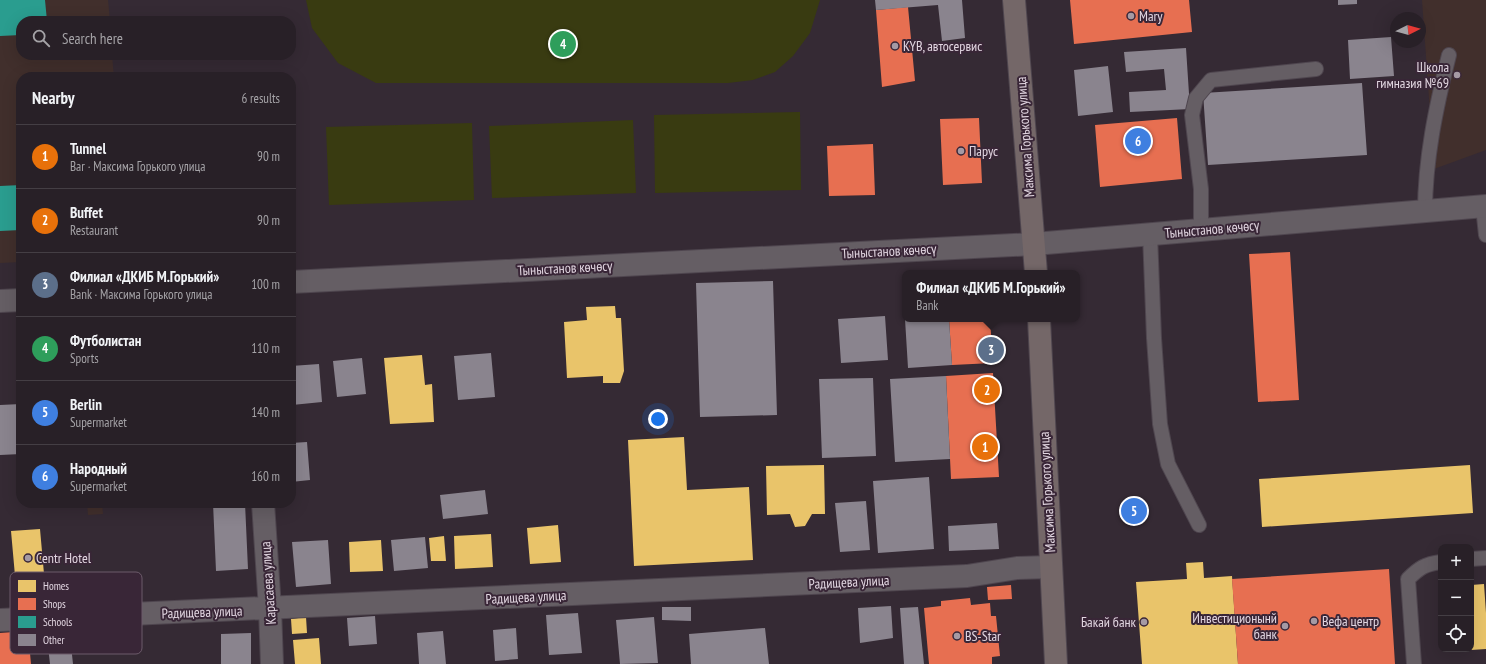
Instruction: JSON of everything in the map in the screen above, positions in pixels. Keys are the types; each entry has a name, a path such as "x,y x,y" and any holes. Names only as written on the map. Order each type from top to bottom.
{"main road":[{"name":"Максима Горького улица","path":"1014,0 1036,270"},
{"name":"Максима Горького улица","path":"1039,322 1056,664"}],"street":[{"name":"Тыныстанов көчөсү","path":"296,282 1034,244 1484,206"},
{"path":"0,301 16,300"},
{"name":"Карасаева улица","path":"262,508 270,609 272,664"},
{"name":"Радищева улица","path":"142,614 967,576 1017,568 1051,567"},
{"name":"Радищева улица","path":"0,620 10,620"}],"lane":[{"path":"1425,212 1428,156 1440,91 1449,56"},
{"path":"1201,230 1201,189 1192,115 1196,98 1211,80 1316,69"},
{"path":"1484,206 1486,235"},
{"path":"1150,234 1154,338 1160,424 1168,464 1199,525"},
{"path":"1474,559 1486,558"},
{"path":"1414,664 1408,579 1428,564 1438,562"}],"shaded area":[{"path":"0,0 108,0 110,16 16,16 16,60 112,60 114,72 16,72 16,262 0,263"},
{"path":"306,0 820,0 810,33 793,56 775,72 753,80 728,83 376,83 338,63 312,28"},
{"name":"Школа гимназия №69","path":"1422,0 1486,0 1486,150 1434,169 1425,48 1426,12 1423,12"},
{"path":"800,112 801,190 655,193 654,115"},
{"path":"633,120 636,193 492,198 489,126"},
{"path":"472,123 474,200 329,205 326,127"},
{"path":"87,508 102,508 103,514 88,515"}],"building: Homes":[{"path":"615,306 616,318 621,318 624,371 620,383 603,383 603,376 567,378 564,322 587,320 586,307"},
{"path":"422,355 425,385 432,384 434,422 390,424 384,358"},
{"path":"684,437 687,490 749,487 753,560 634,566 628,440"},
{"path":"824,465 825,514 812,514 805,526 795,527 790,514 767,515 766,466"},
{"path":"1470,465 1473,513 1262,527 1259,479"},
{"path":"558,525 561,562 530,564 527,528"},
{"name":"Centr Hotel","path":"40,529 44,572 15,572 11,531"},
{"path":"491,534 493,567 455,569 454,536"},
{"path":"444,536 446,561 431,561 429,538"},
{"path":"381,540 383,571 350,572 349,542"},
{"path":"1203,562 1204,578 1232,576 1238,664 1142,664 1136,582 1187,579 1186,563"},
{"path":"1484,584 1486,649 1474,650 1474,585"},
{"path":"306,617 307,633 292,634 291,619"},
{"path":"319,638 321,664 295,664 293,640"}],"building: Shops":[{"name":"Mary","path":"1070,0 1189,0 1192,32 1074,44"},
{"name":"KYB, автосервис","path":"908,7 915,81 882,87 876,10"},
{"name":"Парус","path":"979,118 982,183 943,185 940,119"},
{"path":"1177,118 1182,179 1100,187 1095,125"},
{"path":"873,144 875,195 829,196 827,146"},
{"path":"1290,252 1299,400 1258,402 1249,254"},
{"path":"949,322 990,322 993,363 952,365"},
{"path":"993,373 999,477 951,479 946,376"},
{"name":"Вефа центр","path":"1389,569 1395,664 1238,664 1232,579"},
{"path":"1011,585 1012,599 988,600 987,587"},
{"path":"970,598 971,605 990,603 991,616 996,616 1000,656 992,657 992,664 929,664 924,608 941,606 941,601"},
{"path":"10,632 10,654 30,654 31,664 0,664 0,633"}],"building: Schools":[{"path":"0,0 45,0 47,16 16,16 16,35 0,36"},
{"path":"16,185 16,230 0,231 0,186"}],"building: Other":[{"path":"875,0 962,0 965,38 942,41 938,5 876,10"},
{"path":"1338,0 1357,0 1357,4 1338,5"},
{"path":"1390,37 1394,76 1350,79 1348,40"},
{"path":"1186,48 1190,109 1130,112 1129,92 1166,90 1164,69 1126,72 1124,52"},
{"path":"1108,66 1113,112 1078,116 1074,70"},
{"path":"1362,83 1367,155 1208,165 1203,93"},
{"path":"773,281 777,415 700,417 696,283"},
{"path":"885,316 888,360 841,363 838,319"},
{"path":"905,322 949,322 952,365 908,368"},
{"path":"491,353 495,397 458,400 454,356"},
{"path":"362,358 366,394 337,397 333,361"},
{"path":"319,364 322,402 296,405 296,366"},
{"path":"946,376 950,459 895,462 890,379"},
{"path":"873,378 876,456 822,458 819,379"},
{"path":"16,404 16,454 0,455 0,405"},
{"path":"307,442 310,480 296,481 296,443"},
{"path":"929,477 934,549 878,553 873,481"},
{"path":"485,490 488,514 443,519 440,495"},
{"path":"866,501 870,550 840,552 835,503"},
{"path":"213,508 245,508 248,569 216,571"},
{"path":"997,523 999,549 949,551 948,526"},
{"path":"425,537 428,568 394,571 391,540"},
{"path":"328,540 331,584 296,587 292,542"},
{"path":"891,606 893,638 860,643 858,608"},
{"path":"662,607 691,607 691,621 662,620"},
{"path":"918,607 924,664 904,664 900,608"},
{"path":"578,613 582,653 549,655 546,615"},
{"path":"375,616 377,644 349,646 347,618"},
{"path":"654,617 658,663 620,664 616,620"},
{"path":"516,628 518,659 495,661 493,630"},
{"path":"765,628 769,664 691,664 689,634"},
{"path":"443,631 446,664 419,664 417,633"},
{"path":"251,633 251,664 221,664 221,634"},
{"path":"49,654 72,654 73,664 50,664"}],"place":[{"name":"Mary","path":"1131,16"},
{"name":"Футболистан","path":"563,44"},
{"name":"KYB, автосервис","path":"895,46"},
{"name":"Школа гимназия №69","path":"1457,75"},
{"name":"Народный","path":"1138,141"},
{"name":"Парус","path":"961,151"},
{"name":"Филиал «ДКИБ М.Горький»","path":"991,350"},
{"name":"Buffet","path":"987,390"},
{"name":"Tunnel","path":"985,447"},
{"name":"Berlin","path":"1134,511"},
{"name":"Centr Hotel","path":"28,558"},
{"name":"Вефа центр","path":"1314,621"},
{"name":"Бакай банк","path":"1144,622"},
{"name":"Инвестиционынй банк","path":"1285,626"},
{"name":"BS-Star","path":"957,636"}]}
